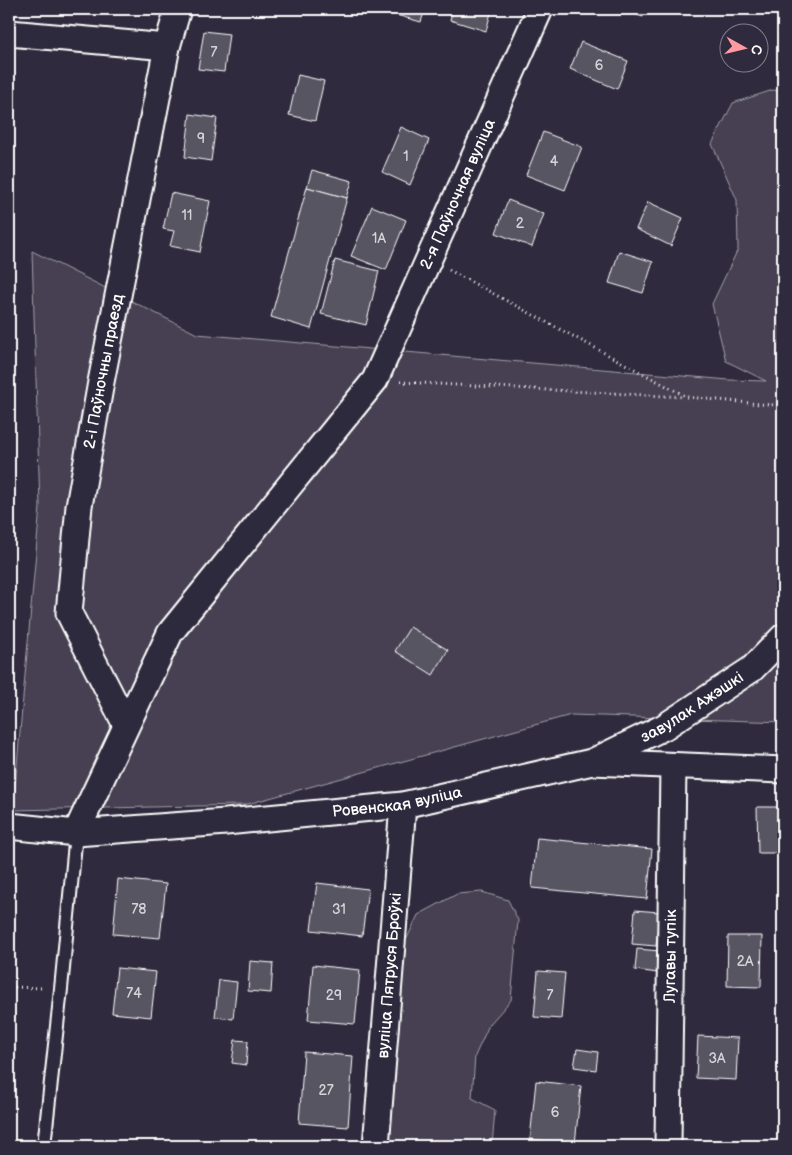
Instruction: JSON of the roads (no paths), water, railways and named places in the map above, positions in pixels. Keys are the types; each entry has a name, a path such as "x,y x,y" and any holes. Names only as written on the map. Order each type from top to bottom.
{"street":[{"name":"2-і Паўночны праезд","path":"126,725 69,613 81,496 101,382 168,47 178,9"},
{"name":"2-я Паўночная вуліца","path":"76,833 170,633 375,380 540,9"},
{"path":"9,33 168,47"},
{"name":"завулак Ажэшкі","path":"592,762 664,727 752,669 783,637"},
{"name":"Ровенская вуліца","path":"9,826 76,833 226,822 403,805 592,762 783,770"},
{"name":"Лугавы тупік","path":"667,1146 673,766"},
{"name":"вуліца Пятруся Броўкі","path":"376,1146 403,805"}],"lane":[{"path":"44,1146 62,989 76,833"}]}
